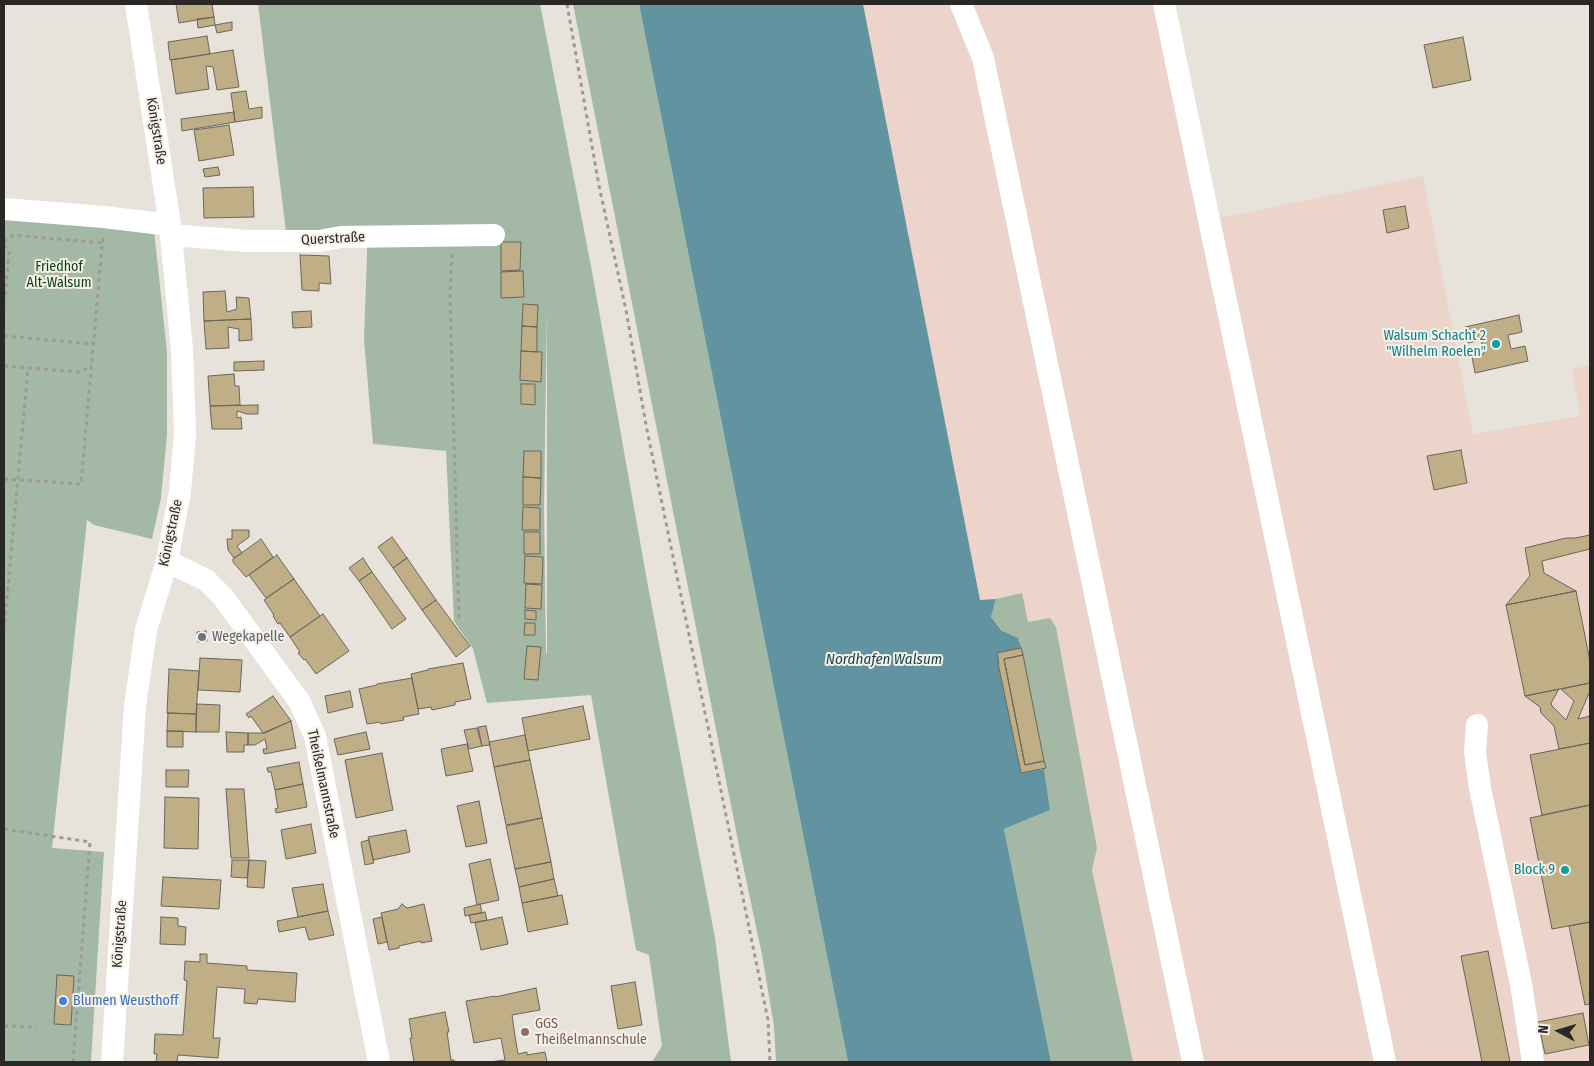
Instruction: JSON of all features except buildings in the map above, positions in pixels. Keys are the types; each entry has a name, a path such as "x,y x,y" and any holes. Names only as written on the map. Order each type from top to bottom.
{"street":[{"name":"Königstraße","path":"112,1062 135,706 146,630 167,561 180,492 185,434 182,349 171,230 136,4"},
{"path":"961,4 983,58 1193,1062"},
{"path":"1164,4 1385,1062"},
{"name":"Querstraße","path":"4,209 104,216 171,230 248,242 319,241 342,237 494,235"},
{"name":"Theißelmannstraße","path":"167,561 206,580 223,597 299,700 315,736 379,1062"},
{"path":"1477,725 1475,752 1480,788 1521,984 1533,1062"}],"path":[{"path":"567,4 599,186 626,310 646,425 768,1020 770,1062"},
{"path":"4,478 81,484 104,216"},
{"path":"4,310 9,252 4,244 13,235 102,243"},
{"path":"452,236 450,296 459,620"},
{"path":"4,336 94,344"},
{"path":"4,366 80,372 92,366"},
{"path":"4,631 6,572 28,368"},
{"path":"4,830 90,842 73,1062"},
{"path":"4,1026 37,1027"}],"shaded area":[{"path":"863,4 1175,4 1220,218 1423,176 1473,434 1580,416 1572,369 1590,365 1590,1062 1051,1062 1043,769 1021,773 998,663 995,599 980,601"}],"green space":[{"path":"258,4 540,4 591,266 648,586 715,938 731,1062 652,1062 662,1046 649,955 636,950 591,695 487,703 473,649 454,621 446,451 373,444 364,339 368,227 286,232","holes":["547,308 547,653 544,508"]},
{"path":"573,4 639,4 848,1062 776,1062 774,1026 762,955"},
{"name":"Friedhof Alt-Walsum","path":"4,215 154,230 167,352 167,434 161,498 152,539 94,525 87,520 52,848 104,852 91,1062 4,1062"},
{"path":"1022,593 1028,622 1050,618 1056,627 1097,848 1092,870 1133,1062 1051,1062 1004,829 1050,810 1045,768 1023,655 991,617 996,599"}],"water":[{"name":"Nordhafen Walsum","path":"639,4 863,4 980,600 996,599 991,617 1002,631 1018,638 1021,648 997,653 1021,773 1044,769 1050,810 1004,829 1051,1062 848,1062"}],"place":[{"name":"Walsum Schacht 2 \"Wilhelm Roelen\"","path":"1496,344"},
{"name":"Wegekapelle","path":"202,637"},
{"name":"Block 9","path":"1565,870"},
{"name":"Blumen Weusthoff","path":"63,1001"},
{"name":"GGS Theißelmannschule","path":"525,1032"}]}
